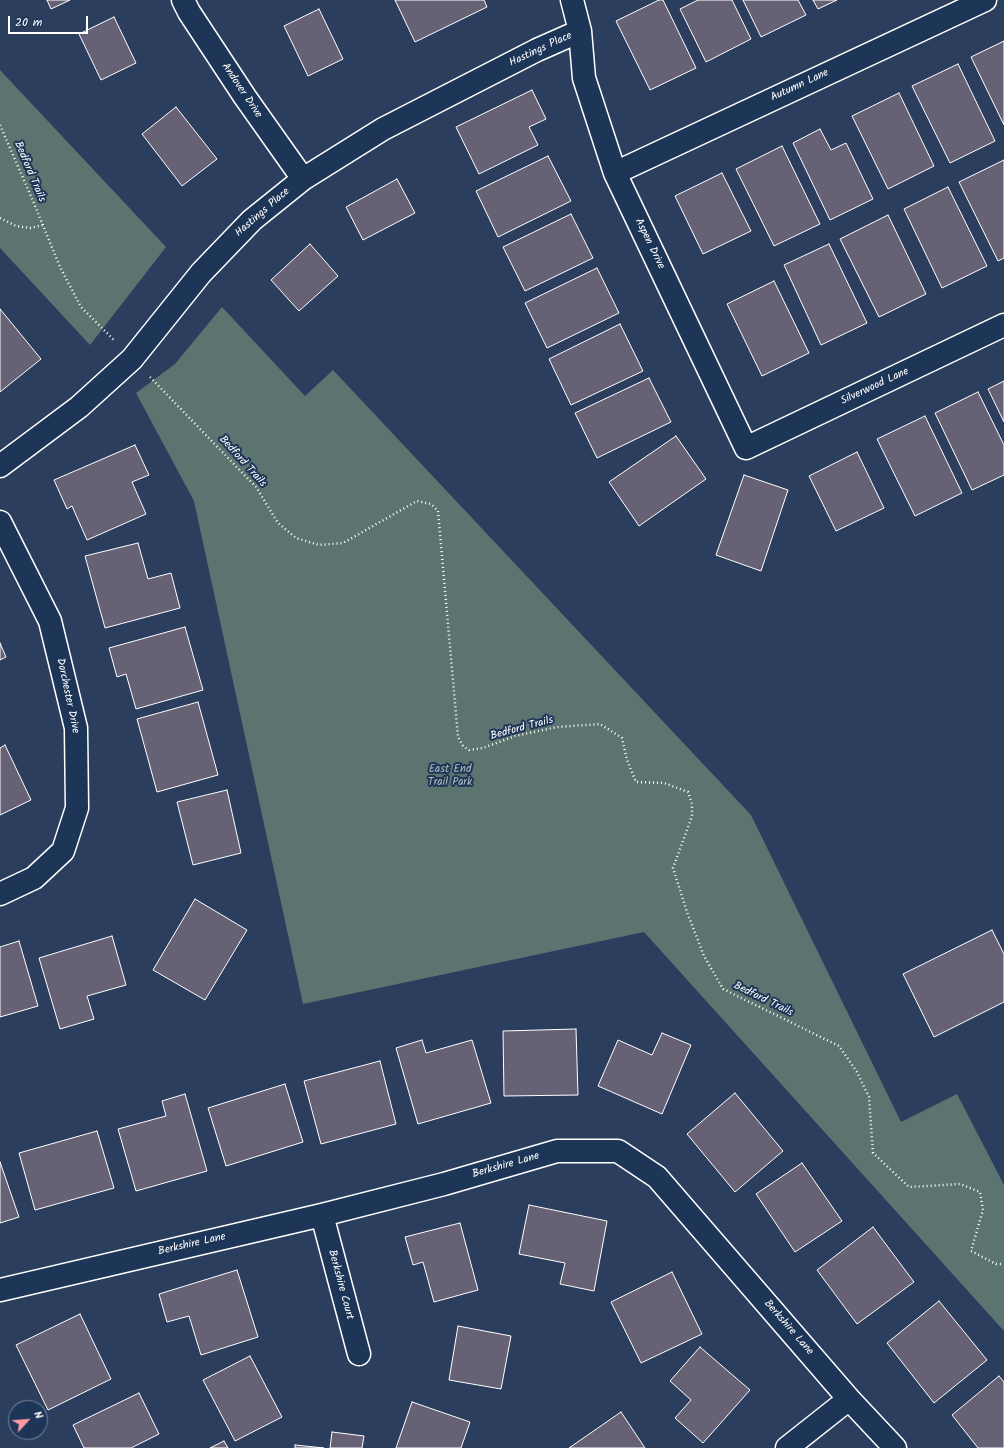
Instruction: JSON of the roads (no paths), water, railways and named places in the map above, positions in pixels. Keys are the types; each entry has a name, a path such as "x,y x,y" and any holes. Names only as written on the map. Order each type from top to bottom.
{"street":[{"name":"Andover Drive","path":"183,0 189,12 245,97 303,179"},
{"name":"Aspen Drive","path":"572,0 580,31 584,78 614,173 746,448"},
{"name":"Autumn Lane","path":"614,173 985,0"},
{"name":"Hastings Place","path":"0,466 79,407 132,359 206,268 252,220 303,179 383,129 537,50 580,31"},
{"name":"Silverwood Lane","path":"746,448 1004,325"},
{"name":"Dorchester Drive","path":"0,522 50,621 76,728 77,808 63,851 34,878 0,894"},
{"name":"Berkshire Lane","path":"0,1290 322,1215 444,1184 557,1151 618,1151 657,1177 850,1399 895,1448"},
{"name":"Berkshire Court","path":"322,1215 359,1354"},
{"path":"787,1448 850,1399"}],"park label":[{"name":"East End Trail Park","path":"450,776"}]}
